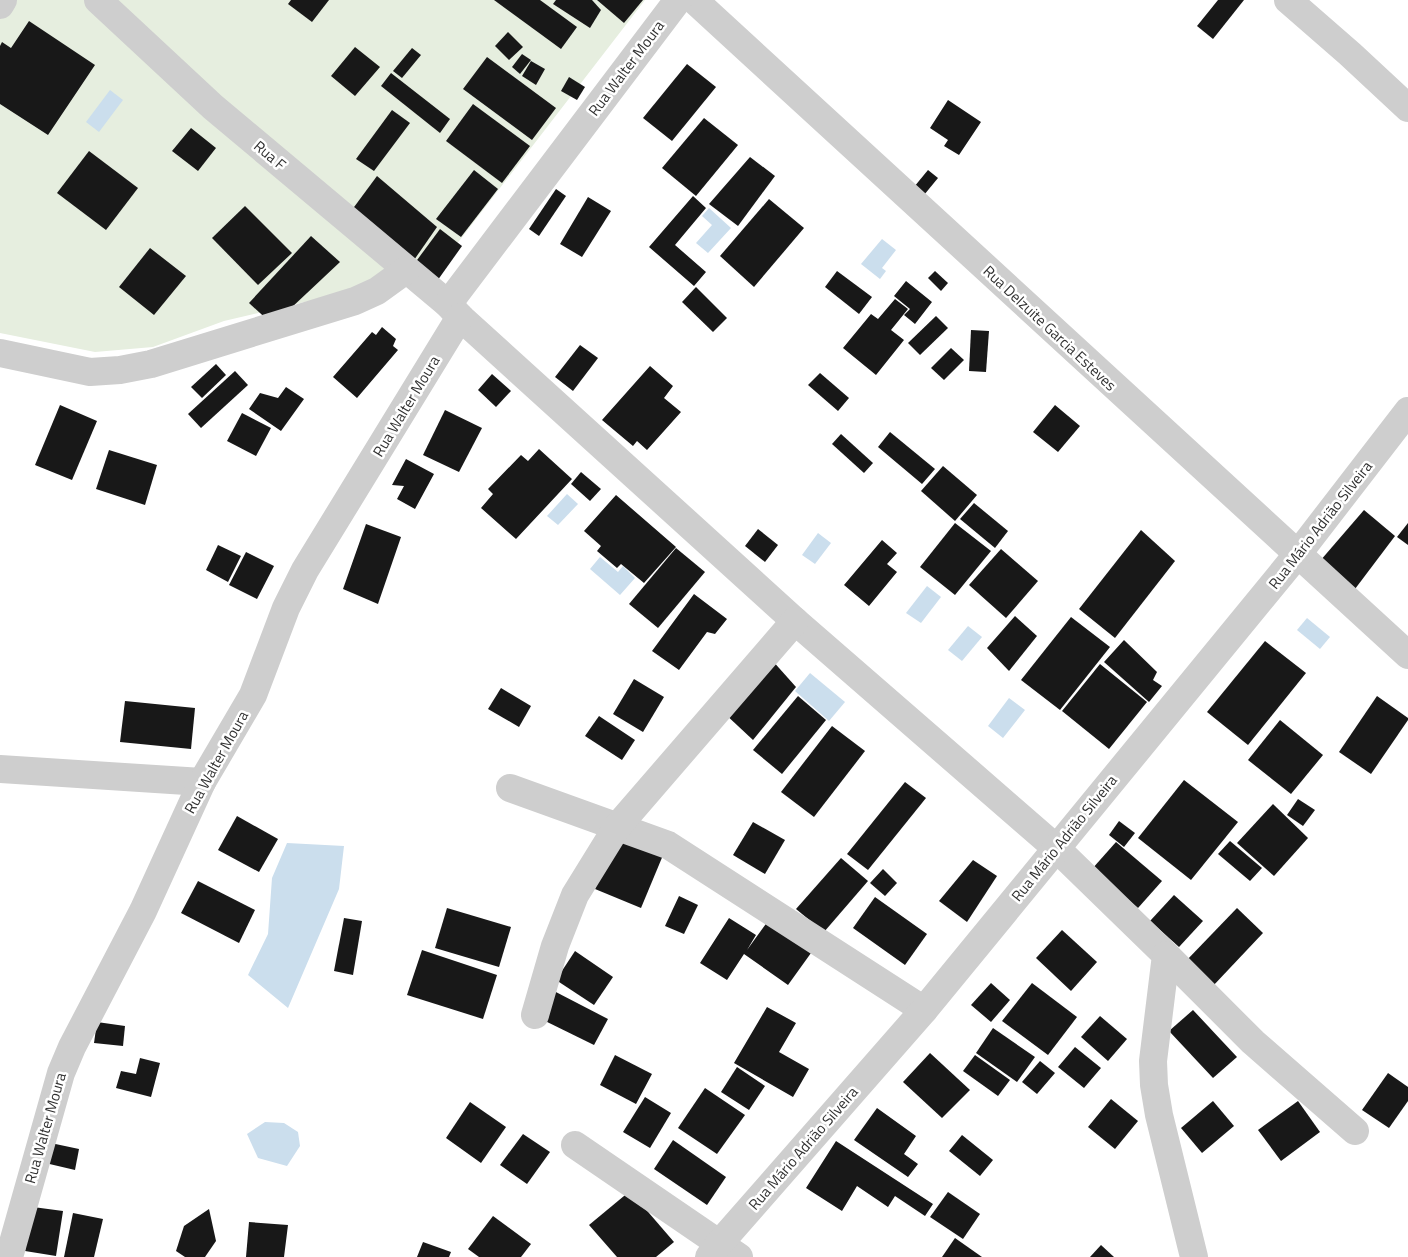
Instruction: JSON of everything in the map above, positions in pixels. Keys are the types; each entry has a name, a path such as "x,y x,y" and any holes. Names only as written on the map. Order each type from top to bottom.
{"street":[{"path":"0,5 3,0"},
{"name":"Rua F","path":"98,0 213,107 454,310 795,622 1056,848 1252,1042 1355,1131"},
{"name":"Rua Walter Moura","path":"9,1257 61,1073 143,911 202,782 253,695 286,608 305,570 454,310 678,0"},
{"name":"Rua Delzuite Garcia Esteves","path":"694,0 1408,656"},
{"path":"1288,0 1408,108"},
{"path":"0,353 90,372 120,370 152,364 355,301 377,291 406,270"},
{"name":"Rua Mário Adrião Silveira","path":"722,1253 1297,555 1408,411"},
{"path":"535,1015 554,946 576,895 617,827 795,622"},
{"path":"0,769 202,782"},
{"path":"510,788 668,845 924,1010"},
{"path":"1166,955 1153,1061 1154,1085 1158,1115 1194,1257"},
{"path":"575,1145 722,1253"}],"green space":[{"path":"0,0 645,0 436,271 224,321 153,347 95,352 0,333"}],"water":[{"path":"110,90 123,100 99,132 86,122"},
{"path":"709,208 731,228 708,253 696,243 712,225 702,216"},
{"path":"882,239 896,250 882,268 886,271 880,279 861,264"},
{"path":"567,494 578,504 558,525 547,516"},
{"path":"818,533 831,543 815,564 802,555"},
{"path":"600,557 618,572 623,566 635,578 620,595 590,569"},
{"path":"927,586 941,597 921,623 906,613"},
{"path":"1307,618 1330,637 1320,649 1297,630"},
{"path":"968,626 982,637 962,661 948,650"},
{"path":"810,673 845,702 829,721 795,691"},
{"path":"1009,698 1025,710 1003,738 988,726"},
{"path":"287,843 344,846 339,889 288,1008 248,975 268,934 272,878"},
{"path":"265,1122 284,1123 298,1132 300,1146 287,1166 258,1158 247,1134"}],"building":[{"path":"291,0 329,0 312,22 288,4"},
{"path":"494,0 540,0 577,27 561,49"},
{"path":"556,0 592,0 601,10 590,28 553,4"},
{"path":"597,0 643,0 624,23"},
{"path":"1218,0 1244,0 1213,39 1197,26"},
{"path":"29,21 95,65 48,135 0,104 0,46 2,42 11,48"},
{"path":"508,32 523,47 509,60 495,46"},
{"path":"355,47 380,67 355,96 331,76"},
{"path":"412,48 421,55 402,78 393,71"},
{"path":"522,54 531,60 520,74 512,67"},
{"path":"487,57 556,108 532,140 463,89"},
{"path":"531,61 545,69 536,85 522,76"},
{"path":"687,64 716,87 672,141 643,118"},
{"path":"391,73 450,119 440,133 381,86"},
{"path":"569,77 585,87 577,100 561,91"},
{"path":"948,100 981,122 959,155 944,146 948,140 930,128"},
{"path":"473,104 530,146 502,183 446,141"},
{"path":"392,110 410,123 374,171 356,159"},
{"path":"704,118 738,145 696,196 662,168"},
{"path":"191,128 216,148 198,171 172,151"},
{"path":"89,151 138,188 106,230 57,193"},
{"path":"750,157 775,176 738,226 709,204"},
{"path":"474,170 498,189 461,237 436,219"},
{"path":"928,170 938,178 924,195 914,187"},
{"path":"377,176 437,227 405,273 343,222"},
{"path":"556,189 566,196 539,236 529,229"},
{"path":"693,196 706,208 675,245 706,272 694,286 649,247"},
{"path":"588,197 611,211 582,257 560,244"},
{"path":"769,199 804,228 754,287 720,256"},
{"path":"245,206 292,253 258,285 212,238"},
{"path":"440,229 462,246 430,291 406,275"},
{"path":"311,236 340,262 273,325 249,303"},
{"path":"150,248 186,276 154,315 119,287"},
{"path":"837,271 872,297 859,314 825,287"},
{"path":"935,271 948,283 941,291 928,278"},
{"path":"906,281 932,302 915,324 904,315 910,309 894,296"},
{"path":"696,287 727,318 713,332 682,302"},
{"path":"895,299 908,309 891,330 904,340 876,375 843,348 871,314 878,319"},
{"path":"936,316 948,328 920,355 908,343"},
{"path":"382,327 396,339 393,346 398,350 357,398 333,377 372,332 376,335"},
{"path":"971,330 989,331 986,372 969,371"},
{"path":"580,345 598,358 573,391 555,377"},
{"path":"951,348 964,360 944,380 931,368"},
{"path":"216,364 226,375 202,398 191,387"},
{"path":"650,366 673,386 664,398 681,412 647,450 637,441 633,446 602,420"},
{"path":"235,371 248,385 201,428 188,414"},
{"path":"820,373 849,398 838,411 808,385"},
{"path":"492,374 511,391 496,407 478,390"},
{"path":"286,387 304,399 281,431 249,409 260,393 278,398"},
{"path":"60,405 97,421 72,480 35,465"},
{"path":"1055,405 1080,426 1058,452 1033,432"},
{"path":"445,410 482,428 459,472 423,455"},
{"path":"242,413 271,428 256,456 227,441"},
{"path":"890,432 935,469 922,484 878,447"},
{"path":"841,434 873,463 864,473 832,444"},
{"path":"539,449 572,479 516,539 481,508 493,494 488,489 521,455 528,461"},
{"path":"109,450 157,465 145,505 96,489"},
{"path":"406,459 434,474 415,509 397,499 404,486 392,485"},
{"path":"943,466 977,495 955,521 921,491"},
{"path":"581,472 601,489 590,501 571,484"},
{"path":"616,495 676,547 644,583 621,564 617,568 597,551 601,546 584,531"},
{"path":"974,503 1008,531 995,548 960,519"},
{"path":"1364,510 1395,536 1355,589 1320,561"},
{"path":"955,523 991,551 955,595 920,567"},
{"path":"1408,523 1408,545 1397,537"},
{"path":"366,524 401,537 378,604 343,589"},
{"path":"758,529 778,545 765,562 745,546"},
{"path":"1141,530 1175,561 1115,638 1079,609"},
{"path":"882,540 897,553 887,564 897,572 869,606 844,585"},
{"path":"218,545 241,556 228,582 206,570"},
{"path":"676,548 705,572 658,628 629,604"},
{"path":"1001,549 1038,581 1006,618 969,585"},
{"path":"246,552 274,566 257,599 229,585"},
{"path":"694,594 727,619 715,634 707,632 679,670 652,651"},
{"path":"1015,616 1037,636 1009,671 987,648"},
{"path":"1071,617 1110,647 1060,710 1021,680"},
{"path":"1124,640 1157,672 1153,680 1162,686 1149,702 1104,662"},
{"path":"1265,641 1306,673 1248,745 1207,712"},
{"path":"771,659 796,687 753,740 723,712"},
{"path":"1100,664 1147,702 1109,749 1062,711"},
{"path":"634,679 664,697 643,732 613,714"},
{"path":"501,688 531,706 519,727 488,709"},
{"path":"798,696 826,720 782,774 753,750"},
{"path":"1377,696 1408,718 1408,720 1371,774 1339,752"},
{"path":"125,701 195,708 191,749 120,742"},
{"path":"599,716 635,740 622,760 585,736"},
{"path":"1280,720 1323,755 1291,794 1248,760"},
{"path":"832,726 865,751 814,817 781,792"},
{"path":"1184,780 1238,822 1191,880 1138,838"},
{"path":"905,782 926,798 868,870 847,854"},
{"path":"1298,799 1315,810 1303,826 1287,815"},
{"path":"1273,804 1308,838 1274,876 1237,843"},
{"path":"237,816 278,839 259,872 218,850"},
{"path":"1119,821 1135,833 1124,847 1109,835"},
{"path":"753,822 785,840 765,874 733,855"},
{"path":"620,829 666,848 641,908 595,889"},
{"path":"1230,841 1262,868 1250,881 1218,854"},
{"path":"1116,842 1162,881 1138,908 1092,869"},
{"path":"841,858 868,881 824,932 796,909"},
{"path":"973,860 997,876 967,922 939,901"},
{"path":"883,869 897,883 885,896 870,883"},
{"path":"198,881 255,910 239,943 181,913"},
{"path":"1174,895 1203,921 1179,947 1150,921"},
{"path":"679,896 698,905 684,934 665,926"},
{"path":"875,897 927,934 905,965 853,928"},
{"path":"447,908 511,927 499,967 435,948"},
{"path":"1237,908 1263,933 1212,987 1185,962"},
{"path":"344,918 362,921 353,975 334,971"},
{"path":"729,918 756,935 747,950 768,921 811,953 788,985 744,954 727,980 700,963"},
{"path":"1062,930 1097,962 1071,991 1036,958"},
{"path":"422,950 497,975 483,1019 407,995"},
{"path":"575,951 613,977 594,1005 556,980"},
{"path":"991,983 1010,1000 991,1022 971,1005"},
{"path":"1032,983 1077,1017 1048,1055 1002,1021"},
{"path":"552,990 608,1019 594,1045 537,1017"},
{"path":"767,1007 796,1023 779,1052 809,1069 793,1097 734,1063"},
{"path":"1193,1010 1237,1057 1213,1078 1169,1031"},
{"path":"1100,1016 1127,1039 1108,1061 1081,1037"},
{"path":"97,1022 125,1026 123,1046 94,1043"},
{"path":"993,1028 1035,1057 1017,1082 976,1053"},
{"path":"1075,1047 1101,1068 1084,1088 1058,1067"},
{"path":"930,1053 970,1090 942,1118 903,1082"},
{"path":"615,1055 652,1074 636,1104 600,1085"},
{"path":"975,1055 1010,1080 998,1096 963,1071"},
{"path":"140,1058 160,1063 151,1097 116,1088 121,1071 136,1074"},
{"path":"1040,1061 1055,1073 1037,1094 1022,1082"},
{"path":"737,1067 765,1086 749,1110 721,1092"},
{"path":"1388,1073 1408,1087 1408,1101 1389,1128 1362,1110"},
{"path":"705,1088 745,1115 717,1154 678,1128"},
{"path":"645,1097 671,1113 650,1148 623,1132"},
{"path":"1111,1099 1138,1121 1115,1149 1088,1127"},
{"path":"1213,1101 1234,1126 1202,1153 1181,1128"},
{"path":"1298,1101 1320,1132 1281,1161 1258,1130"},
{"path":"470,1102 506,1127 481,1163 446,1138"},
{"path":"877,1108 916,1136 904,1154 918,1164 908,1177 854,1140"},
{"path":"523,1134 550,1152 527,1184 500,1165"},
{"path":"962,1135 993,1160 980,1176 949,1151"},
{"path":"673,1140 726,1177 707,1205 654,1169"},
{"path":"836,1141 933,1204 925,1216 895,1196 888,1207 857,1186 842,1211 806,1188"},
{"path":"46,1142 79,1149 75,1170 41,1162"},
{"path":"630,1191 674,1242 656,1257 617,1257 589,1225"},
{"path":"948,1192 980,1214 963,1239 930,1217"},
{"path":"33,1207 63,1211 56,1256 25,1251"},
{"path":"209,1209 216,1241 205,1257 185,1257 176,1251 184,1226"},
{"path":"73,1213 103,1219 94,1257 64,1257"},
{"path":"493,1216 531,1244 521,1257 479,1257 468,1249"},
{"path":"249,1222 288,1225 284,1257 246,1257"},
{"path":"955,1238 982,1257 942,1257"},
{"path":"423,1242 451,1252 449,1257 417,1257"},
{"path":"1101,1245 1114,1257 1090,1257"}]}
